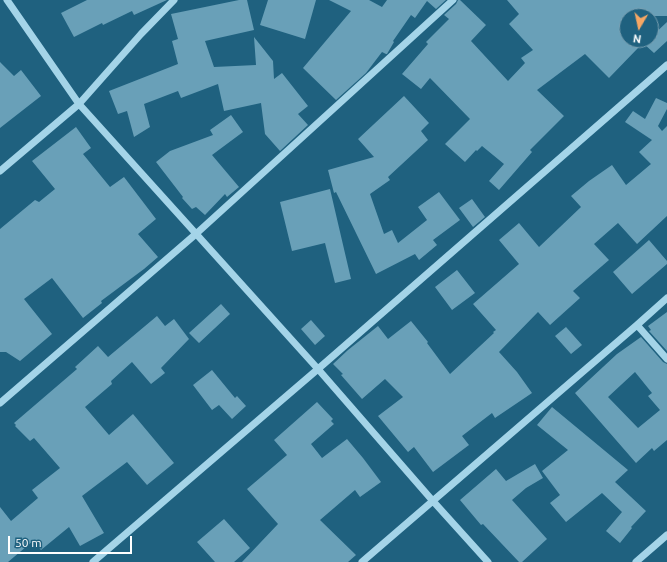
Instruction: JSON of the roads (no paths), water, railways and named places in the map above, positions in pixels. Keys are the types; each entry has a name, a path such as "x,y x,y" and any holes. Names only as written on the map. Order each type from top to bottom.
{"street":[{"path":"6,0 79,104 197,233 488,562"},
{"path":"0,171 79,104 141,34 174,0"},
{"path":"0,404 197,233 453,0"},
{"path":"93,562 318,369 667,65"},
{"path":"362,562 667,298"},
{"path":"637,325 667,360"},
{"path":"636,562 667,535"}]}
